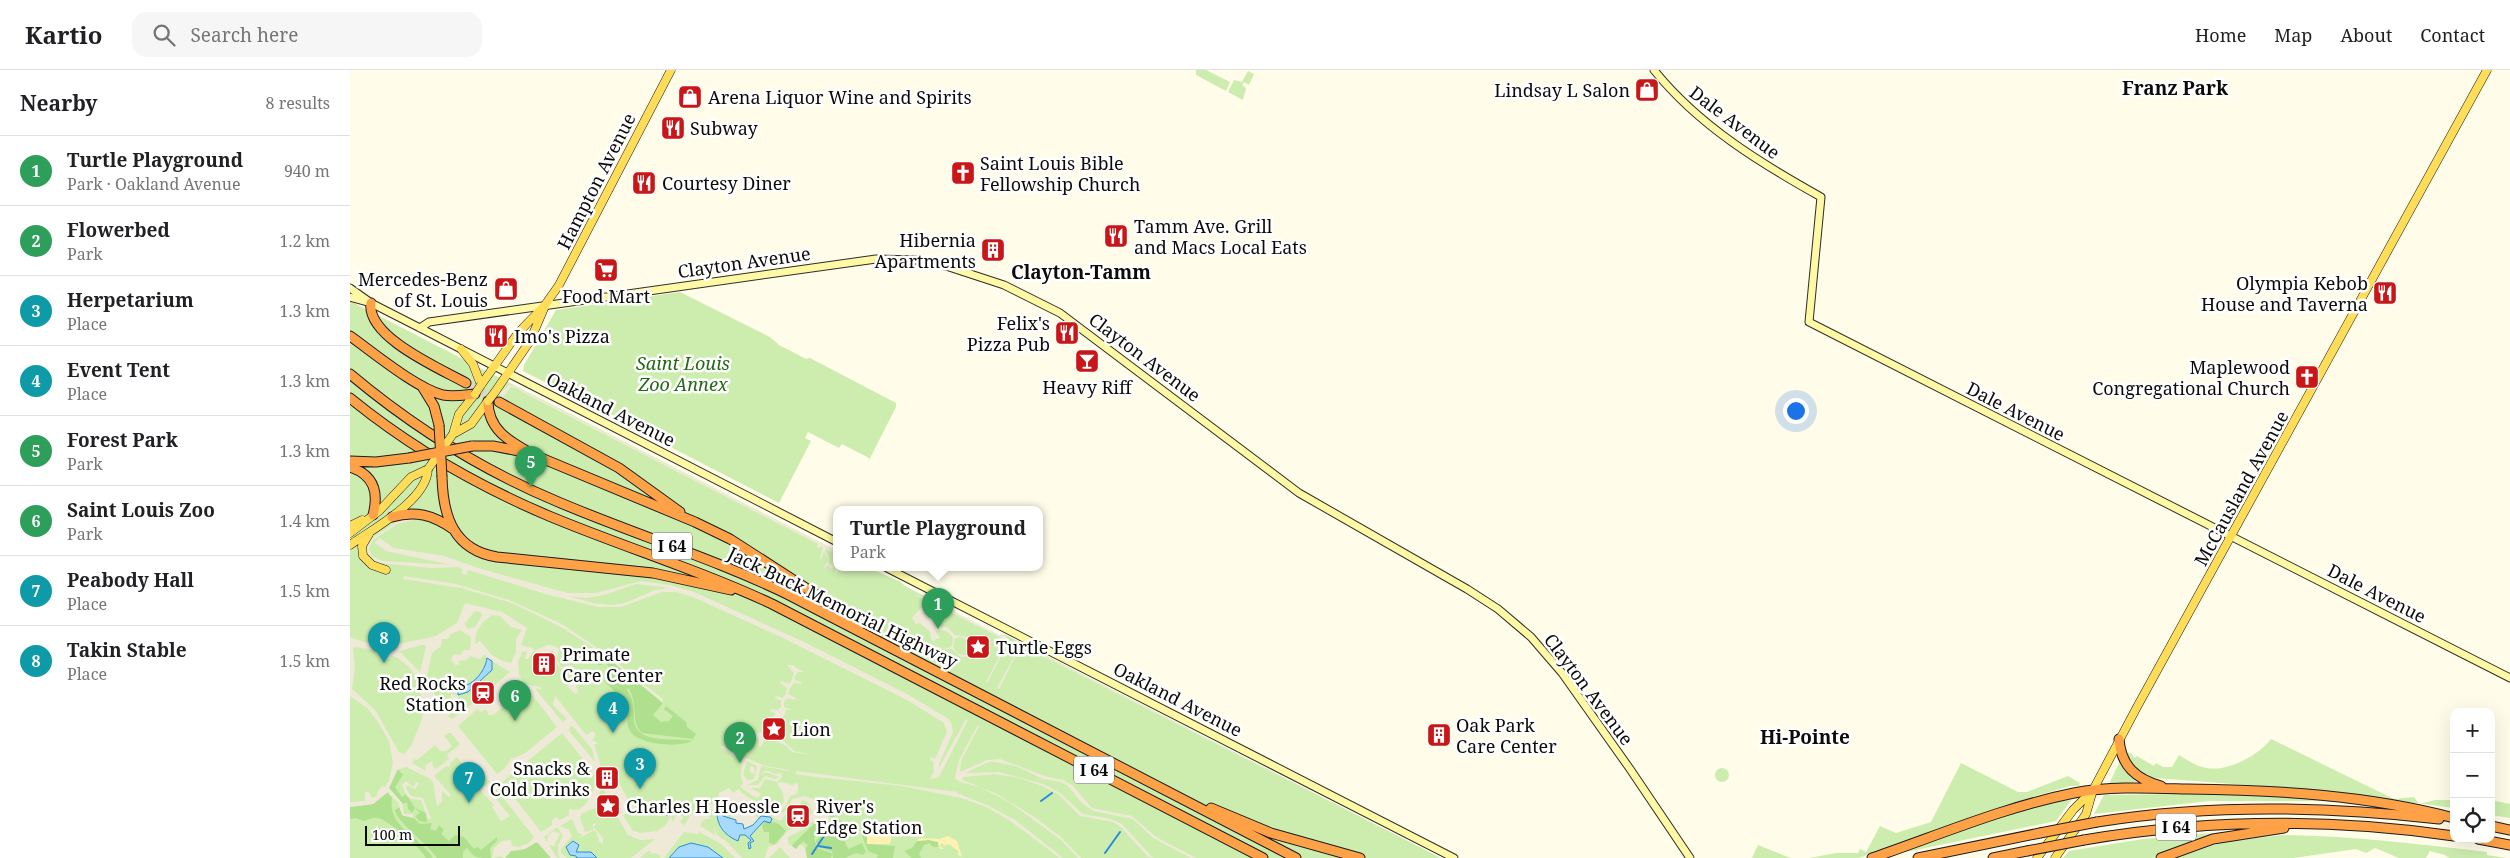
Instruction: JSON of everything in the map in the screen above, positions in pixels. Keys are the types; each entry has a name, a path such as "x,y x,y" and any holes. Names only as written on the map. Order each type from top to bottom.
{"highway":[{"path":"371,304 370,313 389,338 466,383"},
{"path":"350,336 415,381 443,395 475,394"},
{"name":"Jack Buck Memorial Highway","path":"350,374 384,402 442,441 511,480 556,501 746,575 870,637 1296,858"},
{"path":"415,381 431,398 439,424 445,505 453,529"},
{"name":"Jack Buck Memorial Highway","path":"350,398 424,451 499,493 562,522 752,594 1263,858"},
{"path":"488,402 490,418 496,429 506,438 534,455 730,539 842,612 870,637"},
{"path":"499,402 619,468 694,522"},
{"path":"350,461 376,462 409,458 472,446 493,446 534,455"},
{"path":"350,467 363,473 373,483 376,496 373,515"},
{"path":"392,517 413,513 437,519 453,529 469,548 486,556 653,573 752,594"},
{"path":"2120,739 2123,758 2130,770 2139,778 2171,788"},
{"path":"1872,858 1997,812 2093,790 2171,788 2305,793 2421,809 2450,818"},
{"path":"1176,796 1271,833 1360,858"},
{"name":"I 64","path":"1918,858 2097,822 2180,812 2274,808 2334,810 2450,819"},
{"name":"I 64","path":"1992,858 2084,840 2164,828 2269,823 2310,824 2450,836"},
{"path":"2161,858 2220,838 2310,824"},
{"path":"2495,827 2510,830"},
{"path":"2495,842 2510,845"}],"main road":[{"name":"Hampton Avenue","path":"454,434 471,424 508,374 534,334 545,305 567,270 671,70"},
{"name":"McCausland Avenue","path":"2055,858 2086,814 2093,790 2120,739 2487,70"},
{"name":"Hampton Avenue","path":"428,469 454,434 460,414 494,366 518,333 545,305"},
{"path":"461,349 473,364 481,385"},
{"path":"350,533 373,515 411,477 428,469"},
{"path":"350,545 392,517 423,485 428,469"},
{"path":"350,526 373,515"},
{"path":"371,530 363,542 362,553 368,562 386,570"},
{"name":"McCausland Avenue","path":"2037,858 2073,810 2093,790"}],"street":[{"name":"Dale Avenue","path":"1654,70 1677,97 1736,146 1821,197 1808,322 2510,678"},
{"name":"Clayton Avenue","path":"420,328 429,322 876,259 917,260 939,264 1012,289 1070,320 1299,493 1467,588 1515,623 1542,649 1562,673 1690,858"},
{"name":"Oakland Avenue","path":"350,288 371,304"},
{"name":"Oakland Avenue","path":"350,297 371,304 420,328 833,540"},
{"name":"Oakland Avenue","path":"893,571 1454,858"}],"green space":[{"path":"1196,70 1206,70 1230,82 1226,91 1196,75"},
{"path":"1248,71 1254,74 1249,85 1244,82 1242,85 1246,88 1243,100 1228,92 1234,80 1242,82"},
{"name":"Saint Louis Zoo Annex","path":"680,292 770,337 779,345 806,359 810,358 896,403 896,407 868,462 869,458 842,444 839,448 808,432 805,438 811,441 779,503 523,371 524,365 556,310"},
{"path":"350,301 833,549 833,571 876,571 901,582 905,586 999,635 1006,635 1441,858 350,858"},
{"path":"602,653 663,703 653,715 661,722 669,721 673,716 664,709 666,706 686,722 687,727 696,734 693,739 642,733 636,724 633,700 628,688 627,690 633,703 635,726 640,732 646,736 655,738 692,741 669,745 650,742 635,736 630,731 628,725 627,704 604,681 612,671 605,662 598,665"},
{"path":"2271,739 2394,799 2414,797 2419,803 2316,790 2155,778 2139,774 2126,757 2128,756 2127,752 2132,754 2134,758 2137,756 2154,766 2156,763 2163,767 2172,767 2179,755 2192,763 2215,769 2242,761 2259,751"},
{"path":"2120,761 2126,772 2136,782 2108,786"},
{"path":"1961,763 2018,792 2027,792 2068,776 2080,783 2079,786 2070,786 2005,805 1859,858 1809,858 1836,853 1858,853 1860,849 1866,852 1880,826 1896,833 1931,822"},
{"path":"1719,768 1725,768 1729,775 1725,782 1719,782 1715,778 1715,772"},
{"path":"398,769 403,775 395,787 402,797 406,794 415,808 412,813 408,809 407,802 403,804 389,788"},
{"path":"387,792 392,798 394,816 399,824 433,858 426,858 412,842 383,820 376,818 364,821 355,818 350,819 350,807 373,804"},
{"path":"2249,793 2329,801 2209,801 2094,814 2104,795"},
{"path":"2071,800 2056,821 1901,853 1978,823 2034,805"},
{"path":"2435,800 2450,800 2450,808 2420,804"},
{"path":"2495,801 2510,804 2510,818 2495,816"},
{"path":"400,807 403,816 412,817 420,824 432,823 430,829 436,831 439,825 444,830 441,834 449,841 455,835 464,837 474,849 478,847 481,850 497,837 497,841 490,848 491,858 476,857 467,848 463,852 463,858 437,858 401,821 395,810"},
{"path":"830,807 834,816 843,822 843,837 848,849 862,843 866,852 863,855 856,853 845,858 833,858 832,851 818,847 816,841 820,835 832,831 835,825 831,816 829,817 823,813"},
{"path":"415,808 426,813 427,822 419,821 415,816 420,813"},
{"path":"820,818 823,818 826,823 825,827 814,838 817,848 832,855 831,858 807,858 804,851 808,845 803,841 796,850 791,846"},
{"path":"766,820 779,824 786,831 774,845 769,842 769,832 764,832 762,825"},
{"path":"862,827 867,835 867,844 895,846 893,858 877,858 878,855 868,851 860,831"},
{"path":"2225,832 2152,858 2063,858 2069,851 2143,839"},
{"path":"2282,835 2410,843 2487,852 2487,855 2506,858 2449,858 2430,851 2426,858 2399,858 2375,848 2366,853 2356,849 2294,858 2175,858 2223,842"},
{"path":"929,840 938,842 938,847 933,847 929,843 924,845 919,854 921,858 912,858 904,851 912,848 917,841"},
{"path":"534,843 539,843 551,858 505,858 511,851 525,849"},
{"path":"1758,845 1788,857 1792,858 1752,858"}],"sand":[{"path":"866,819 876,827 893,831 890,844 867,844 867,835 863,833 861,824"},
{"path":"948,836 957,841 962,857 949,844 944,846 942,843 940,846 944,849 940,849 938,842 929,840 917,841 919,838 940,839"}],"shaded area":[{"path":"509,385 520,387 528,393 833,549 833,552 825,549 829,560 828,563 833,566 832,570 828,565 823,569 828,560 824,551 821,560 823,547 817,547 818,544 517,388 511,387 503,397 499,394"},
{"path":"419,517 419,519 397,524 373,540 369,548 372,556 382,561 452,565 386,551 375,543 379,538 394,548 444,556 481,569 568,593 596,593 641,581 670,585 694,592 804,642 907,694 947,718 951,722 953,732 939,768 966,719 968,720 939,777 930,779 934,772 933,761 930,760 931,757 935,759 947,732 944,723 907,700 781,637 695,598 677,592 662,592 621,607 598,607 549,595 468,570 466,575 461,573 463,570 459,567 431,568 379,563 370,559 366,548 371,539 398,521","holes":["636,584 670,588 655,590 625,603 613,605 593,603 568,596 587,598 604,595"]},
{"path":"404,576 456,584 509,600 560,623 596,647 598,651 563,628 512,603 461,588 403,579"},
{"path":"915,595 925,597 999,635 1006,636 1008,643 987,683 1006,644 1005,640 926,600 935,609 937,625 948,628 955,635 968,637 974,645 981,643 983,647 981,653 985,656 961,657 952,649 942,649 940,649 931,639 930,632 920,623 916,624 912,618 924,604 924,599","holes":["935,631 946,631 952,636 951,647 942,649 934,640 940,638","962,637 971,644 971,650 966,655 958,654 953,647 955,638"]},
{"path":"465,603 502,612 527,628 521,645 535,649 528,659 525,659 527,651 522,652 518,662 519,675 525,684 540,687 541,690 537,688 536,690 563,722 567,719 553,705 555,696 586,735 593,731 596,734 592,741 598,744 594,744 600,763 600,770 603,775 609,773 616,776 631,806 634,805 636,809 623,815 632,830 640,833 657,831 665,826 671,816 673,822 677,813 683,817 680,823 685,825 690,815 698,812 696,808 701,809 718,801 719,793 729,788 734,793 738,789 747,797 777,811 784,802 783,793 777,783 782,782 792,785 798,783 798,793 790,796 786,805 777,816 787,810 792,799 804,796 813,799 819,810 829,817 829,820 826,821 818,817 804,829 788,837 788,843 796,849 800,844 805,848 807,858 790,858 780,847 769,858 765,858 768,847 777,844 788,830 797,827 795,823 804,814 802,811 810,816 813,813 809,803 803,800 791,813 785,815 781,821 775,819 770,813 753,810 752,814 759,818 753,825 744,829 743,824 735,823 736,820 730,816 733,814 731,803 728,802 725,808 720,806 706,813 711,819 708,818 702,821 700,826 715,835 714,826 717,835 728,843 742,858 735,858 720,843 699,832 698,834 684,832 664,858 660,858 661,856 656,853 652,854 649,850 640,858 631,858 655,839 640,840 628,835 613,809 607,806 609,799 602,787 599,795 603,795 606,800 602,805 581,814 580,818 585,832 593,830 593,824 596,823 594,828 603,838 603,844 598,841 595,830 581,837 582,834 578,833 572,819 560,826 569,830 572,836 561,849 561,853 567,858 560,858 558,855 558,846 563,835 557,827 544,837 547,842 548,835 554,831 560,834 554,846 549,845 557,858 551,858 537,842 525,849 511,851 505,858 500,856 492,858 494,848 502,841 511,840 512,846 518,847 528,844 534,837 497,790 494,790 491,793 510,816 501,821 492,807 494,805 480,790 468,770 463,773 461,770 465,767 457,757 450,763 450,767 446,766 434,776 451,795 449,797 442,791 442,802 437,806 433,782 429,778 406,767 397,770 389,788 402,803 404,814 413,814 413,818 402,815 398,803 388,792 373,804 350,807 350,802 365,801 365,792 369,792 372,798 377,796 377,792 382,786 385,787 389,781 393,763 389,741 378,722 367,708 350,696 350,637 364,642 389,646 436,636 457,623","holes":["475,611 481,612 482,616 475,627 468,629 464,624","492,615 500,616 511,627 522,630 516,639 516,652 511,663 502,661 492,655 480,641 475,644 476,633 482,623","460,630 471,637 470,650 464,650 460,655 454,654 451,659 455,665 460,664 458,661 466,660 471,656 480,659 485,654 487,658 510,672 452,719 448,716 456,709 458,695 451,694 450,706 442,708 439,697 429,691 426,679 432,653 441,646 442,639 448,639 451,634","425,645 420,672 399,651","353,648 381,651 381,659 390,659 391,655 409,667 418,680 423,706 422,719 411,746 404,754 399,752 375,710 352,689 355,667","519,686 531,693 557,727 524,754 511,759 505,768 497,774 458,726 477,709 481,712 485,709 488,715 493,715 503,707 504,702 499,698 502,695 500,691 508,687","572,725 592,749 595,762 570,732 569,728","448,733 451,733 460,744 447,755 449,759 436,769 433,767 432,761 425,766 426,771 412,763 414,759 417,760 435,745 440,751 446,751 452,746 444,736","562,733 591,769 594,776 594,789 586,804 578,810 569,809 569,815 560,820 556,817 552,820 552,825 541,832 502,782","476,764 490,782 484,787 470,769"]},
{"path":"1021,644 1441,858 1023,646 1018,651 999,689 997,688"},
{"path":"548,645 559,649 557,659 554,661 553,650 543,658 533,655 536,650"},
{"path":"602,653 605,653 663,699 663,703"},
{"path":"557,660 561,667 571,665 581,674 580,681 576,685 578,692 575,694 568,687 569,683 573,683 576,680 574,671 571,668 561,669 555,661"},
{"path":"787,665 794,665 805,672 798,672 794,677 801,684 794,683 790,688 788,694 796,698 795,700 788,698 784,702 784,707 792,710 786,710 776,737 781,738 794,751 812,755 792,752 786,746 768,737 761,747 758,746 759,740 752,733 768,732 775,713 770,711 771,709 778,710 781,707 781,701 775,698 776,696 782,698 785,696 787,688 780,683 781,681 790,684 794,673"},
{"path":"978,725 961,761 960,772 987,760 1000,759 1048,777 1063,780 1073,786 1092,808 1132,816 1156,837 1196,858 1191,858 1153,838 1133,819 1093,811 1082,803 1068,786 1061,782 1043,779 1016,766 989,762 965,773 999,772 1043,784 1060,793 1083,814 1111,819 1122,824 1153,858 1148,857 1121,827 1113,822 1080,816 1058,794 1042,786 1019,778 995,774 963,777 963,780 980,787 960,782 955,778 959,760"},
{"path":"722,746 766,766 789,771 761,766 758,780 747,785 758,785 765,776 776,779 779,777 766,772 760,775 766,770 775,774 781,773 782,777 777,782 765,779 760,788 751,788 761,794 758,798 740,787 743,784 741,777 742,760 720,747","holes":["747,761 757,766 756,774 754,767 750,766 750,772 756,775 752,780 747,780 743,774"]},
{"path":"796,771 957,792 1015,820 1063,858 1060,858 1009,820 986,807 961,798 902,786 807,776 796,774"},
{"path":"406,781 413,787 417,782 419,783 415,789 407,785 406,788 411,796 423,798 431,819 428,819 421,800 411,799 407,796 402,785"},
{"path":"980,787 997,794 1036,818 1062,838 1081,858 1078,858 1061,840 1009,802"}],"water":[{"path":"487,658 492,661 492,670 468,692 458,695 458,687 473,682 477,678 484,668"},
{"path":"717,809 722,810 723,816 736,820 736,823 743,824 744,829 753,825 761,816 772,819 770,823 764,821 750,836 754,841 750,843 751,848 749,849 748,843 751,840 745,835 740,835 738,841 722,829 718,820"},
{"path":"573,841 579,845 576,852 591,852 597,858 577,858 570,855 566,847"},
{"path":"691,843 708,847 723,858 669,858 679,847"}],"waterway":[{"path":"1041,801 1052,793"},
{"path":"812,854 828,830"},
{"path":"1105,853 1120,832"},
{"path":"818,846 831,848"}],"tunnel":[{"path":"466,383 499,402"}],"place":[{"name":"Lindsay L Salon","path":"1647,90"},
{"name":"Arena Liquor Wine and Spirits","path":"690,97"},
{"name":"Subway","path":"673,128"},
{"name":"Saint Louis Bible Fellowship Church","path":"963,173"},
{"name":"Courtesy Diner","path":"644,183"},
{"name":"Tamm Ave. Grill and Macs Local Eats","path":"1116,236"},
{"name":"Hibernia Apartments","path":"993,250"},
{"name":"Food Mart","path":"606,270"},
{"name":"Mercedes-Benz of St. Louis","path":"506,289"},
{"name":"Olympia Kebob House and Taverna","path":"2385,293"},
{"name":"Felix's Pizza Pub","path":"1067,333"},
{"name":"Imo's Pizza","path":"496,336"},
{"name":"Heavy Riff","path":"1087,361"},
{"name":"Maplewood Congregational Church","path":"2307,377"},
{"name":"Forest Park","path":"531,487"},
{"name":"Turtle Playground","path":"938,629"},
{"name":"Turtle Eggs","path":"978,647"},
{"name":"Takin Stable","path":"384,663"},
{"name":"Primate Care Center","path":"544,664"},
{"name":"Red Rocks Station","path":"483,693"},
{"name":"Saint Louis Zoo","path":"515,721"},
{"name":"Lion","path":"774,729"},
{"name":"Event Tent","path":"613,733"},
{"name":"Oak Park Care Center","path":"1439,735"},
{"name":"Flowerbed","path":"740,763"},
{"name":"Snacks & Cold Drinks","path":"607,778"},
{"name":"Herpetarium","path":"640,789"},
{"name":"Peabody Hall","path":"469,803"},
{"name":"Charles H Hoessle","path":"608,806"},
{"name":"River's Edge Station","path":"798,816"}],"district":[{"name":"Franz Park","path":"2175,88"},
{"name":"Clayton-Tamm","path":"1081,272"},
{"name":"Hi-Pointe","path":"1805,737"}]}
